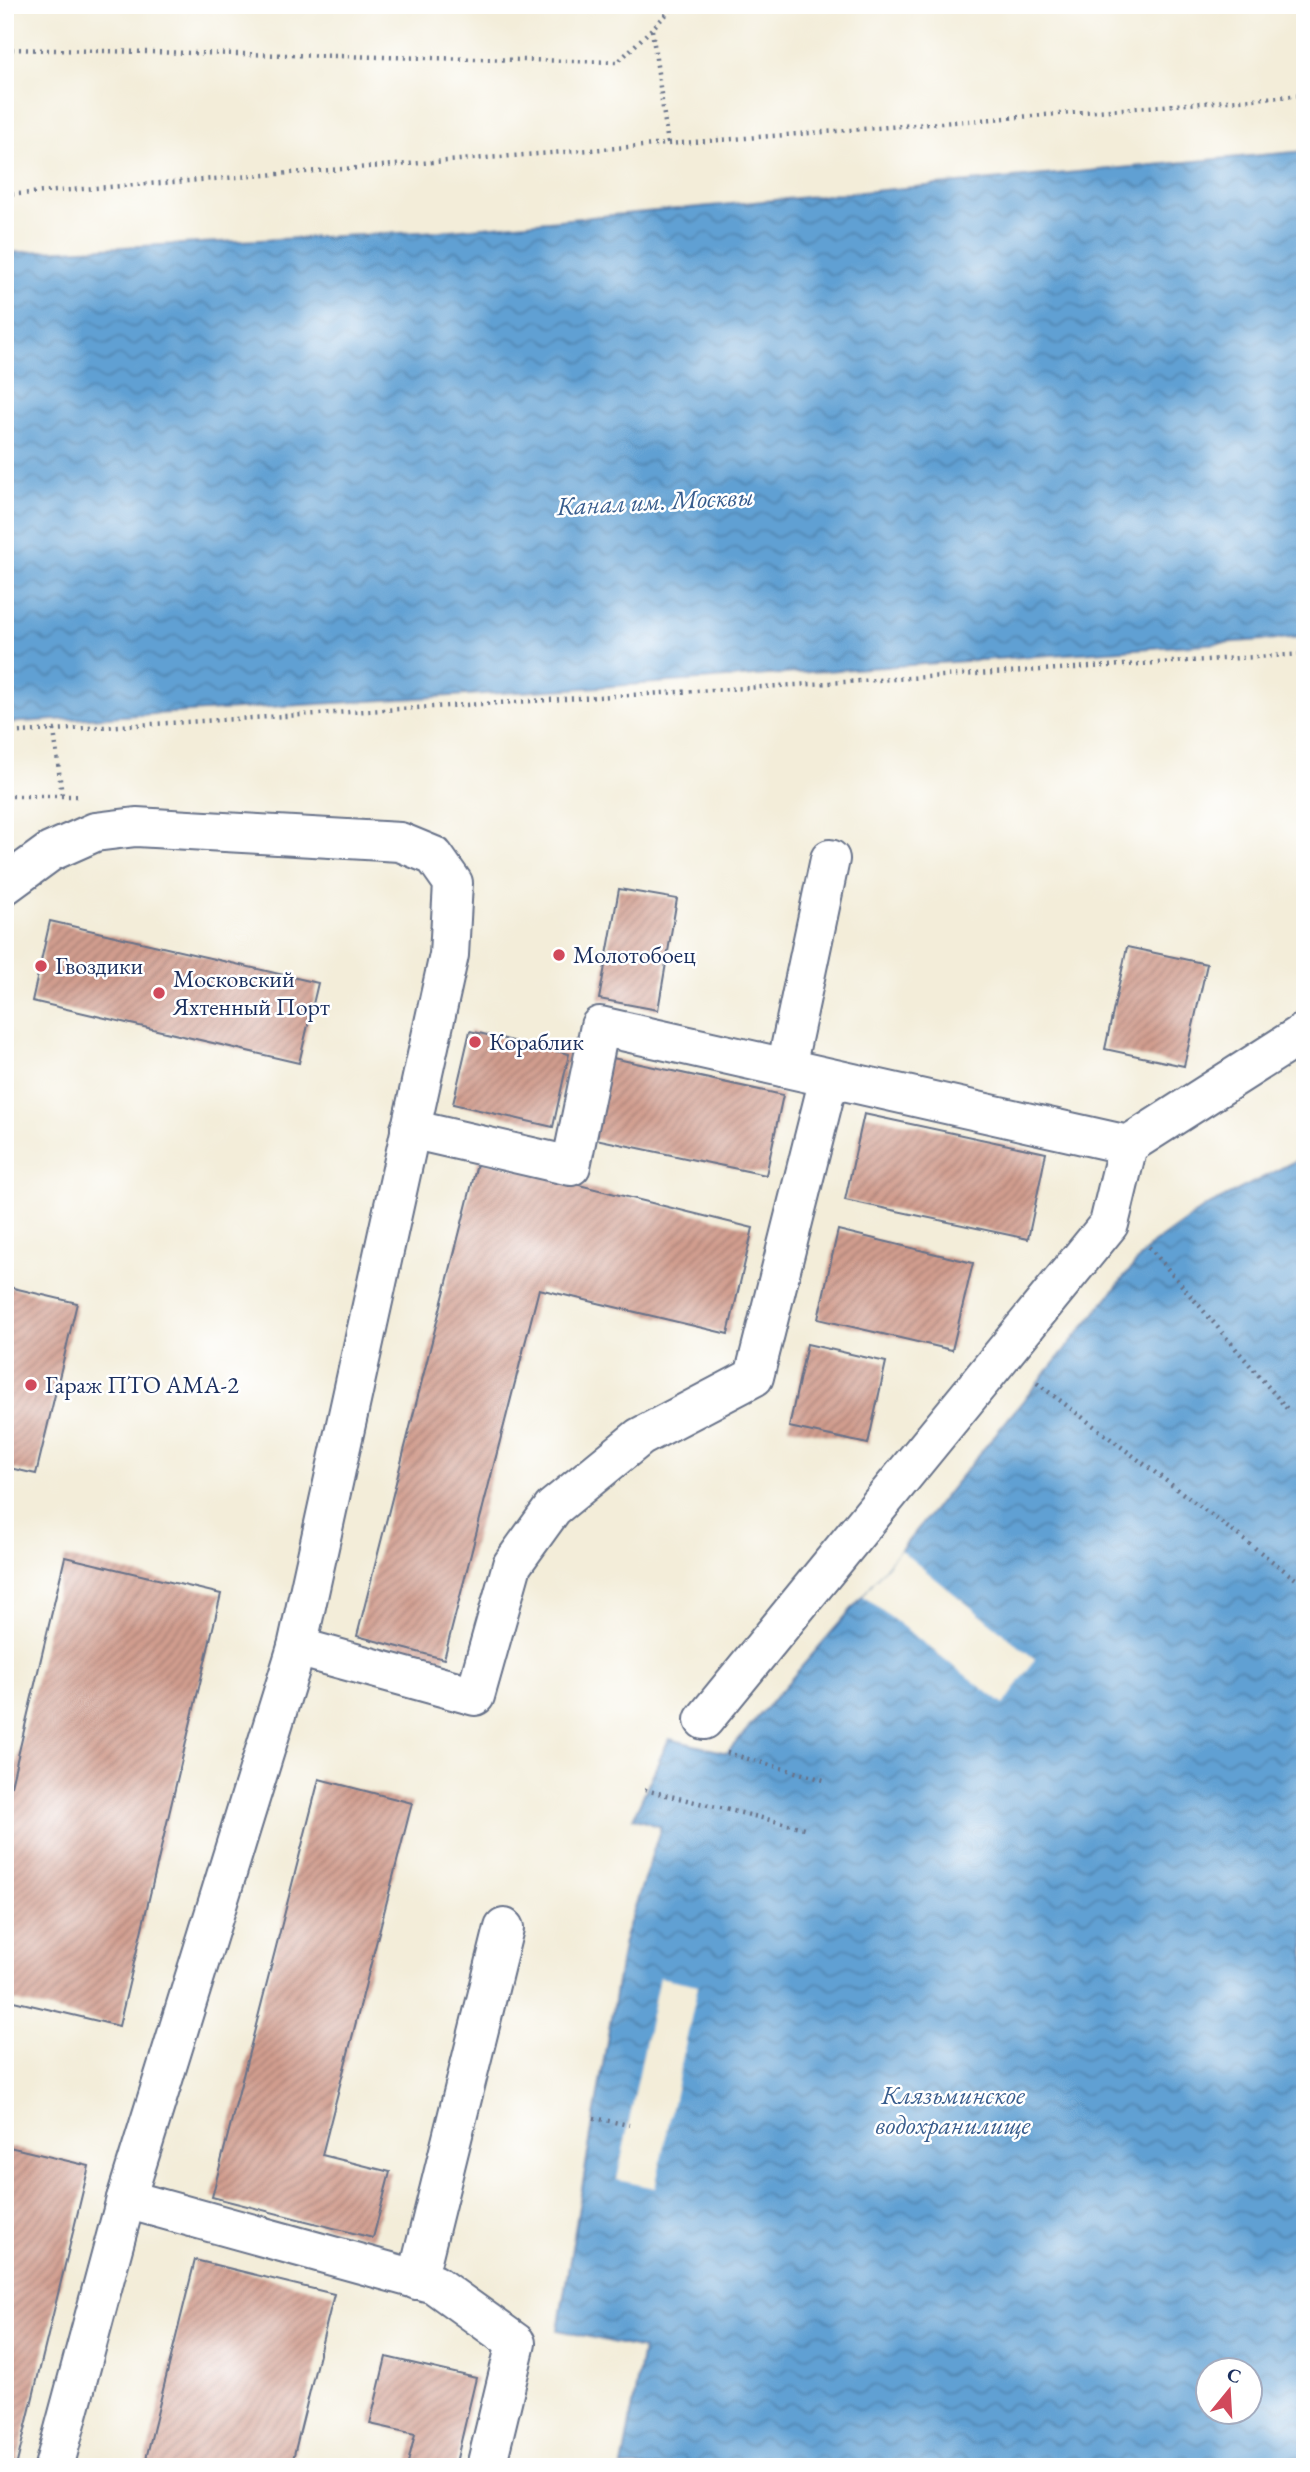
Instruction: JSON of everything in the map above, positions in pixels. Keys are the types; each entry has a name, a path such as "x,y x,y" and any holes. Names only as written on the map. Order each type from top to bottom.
{"lane":[{"path":"5,885 50,852 95,832 136,827 400,842 434,856 453,883 449,955 297,1647 126,2199 54,2467"},
{"path":"786,1068 830,859"},
{"path":"410,1129 571,1166 600,1026 1128,1145"},
{"path":"704,1720 1109,1224 1128,1145 1305,1032"},
{"path":"297,1647 475,1696 512,1565 553,1508 640,1437 754,1377 829,1078"},
{"path":"417,2280 504,1928"},
{"path":"126,2199 435,2284 516,2343 486,2467"}],"path":[{"path":"5,49 618,62 676,5"},
{"path":"652,29 668,144"},
{"path":"5,195 1305,95"},
{"path":"5,733 1305,654"},
{"path":"54,730 62,796"},
{"path":"1149,1247 1289,1411"},
{"path":"1037,1383 1305,1586"},
{"path":"727,1754 824,1780"},
{"path":"645,1790 808,1829"},
{"path":"594,2118 629,2125"}],"water":[{"name":"Канал им. Москвы","path":"1305,151 1305,637 599,687 5,723 5,253 440,231"},
{"name":"Клязьминское водохранилище","path":"1305,1156 1305,2467 622,2467 643,2349 558,2330 624,1941 661,1827 633,1818 669,1739 727,1753 863,1596 1149,1247 1205,1207"}],"pier":[{"path":"900,1550 1035,1659 1004,1705 863,1596"},
{"path":"659,1977 698,1985 655,2188 617,2180"}],"building":[{"path":"619,889 677,899 658,1010 599,999"},
{"path":"50,921 318,983 299,1063 32,1001"},
{"path":"1127,947 1207,964 1184,1066 1105,1049"},
{"path":"470,1031 569,1054 553,1127 453,1104"},
{"path":"608,1057 783,1095 766,1175 591,1138"},
{"path":"864,1114 1046,1153 1028,1239 845,1200"},
{"path":"478,1160 753,1228 728,1334 539,1289 444,1659 357,1636"},
{"path":"838,1230 973,1263 952,1350 818,1319"},
{"name":"Гараж ПТО АМА-2","path":"5,1286 77,1303 36,1474 5,1467"},
{"path":"807,1344 886,1362 868,1444 789,1427"},
{"path":"65,1557 221,1594 119,2026 5,1999 5,1811"},
{"path":"319,1779 412,1803 322,2155 390,2172 373,2238 212,2197"},
{"path":"5,2146 89,2166 16,2467 5,2467"},
{"path":"195,2260 334,2294 291,2467 144,2467"},
{"path":"386,2357 476,2378 455,2467 407,2467 415,2434 370,2424"}],"place":[{"name":"Молотобоец","path":"559,955"},
{"name":"Гвоздики","path":"41,966"},
{"name":"Московский Яхтенный Порт","path":"159,993"},
{"name":"Кораблик","path":"475,1042"},
{"name":"Гараж ПТО АМА-2","path":"31,1385"}]}
